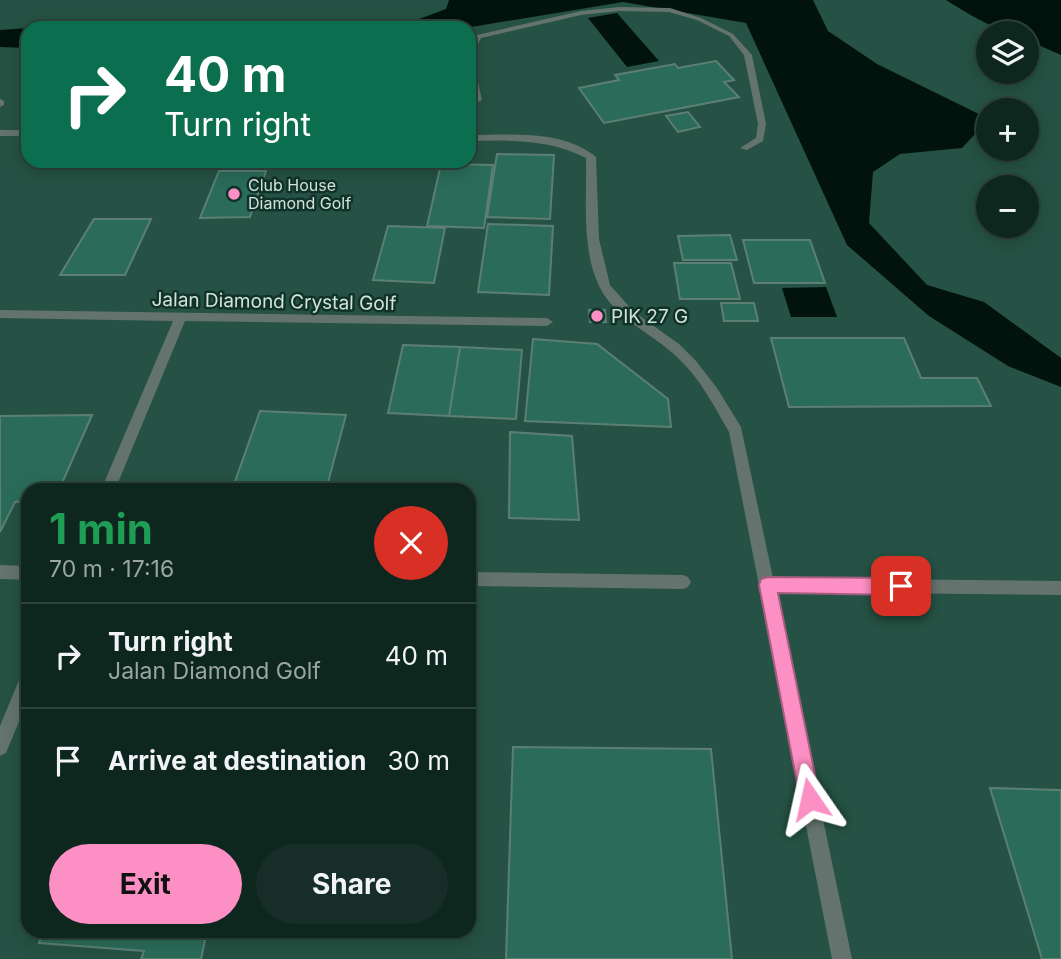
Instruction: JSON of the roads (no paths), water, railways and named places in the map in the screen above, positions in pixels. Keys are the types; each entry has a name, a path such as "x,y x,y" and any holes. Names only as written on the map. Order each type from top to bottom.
{"street":[{"path":"0,133 21,133"},
{"path":"476,138 545,138 570,145 591,157 597,261 605,287 623,309 684,356 711,389 736,431 842,959"},
{"name":"Jalan Diamond Crystal Golf","path":"0,314 547,323"},
{"path":"111,483 181,317"},
{"path":"0,572 21,573"},
{"path":"476,579 683,582"},
{"path":"768,585 1061,588"},
{"path":"0,747 21,697"}],"lane":[{"path":"476,39 479,36 581,13 619,9 670,10 699,19 731,35 748,55 762,124 760,139 744,148"},
{"path":"476,87 478,100"}],"place":[{"name":"Club House Diamond Golf","path":"234,194"},
{"name":"PIK 27 G","path":"597,316"}]}
